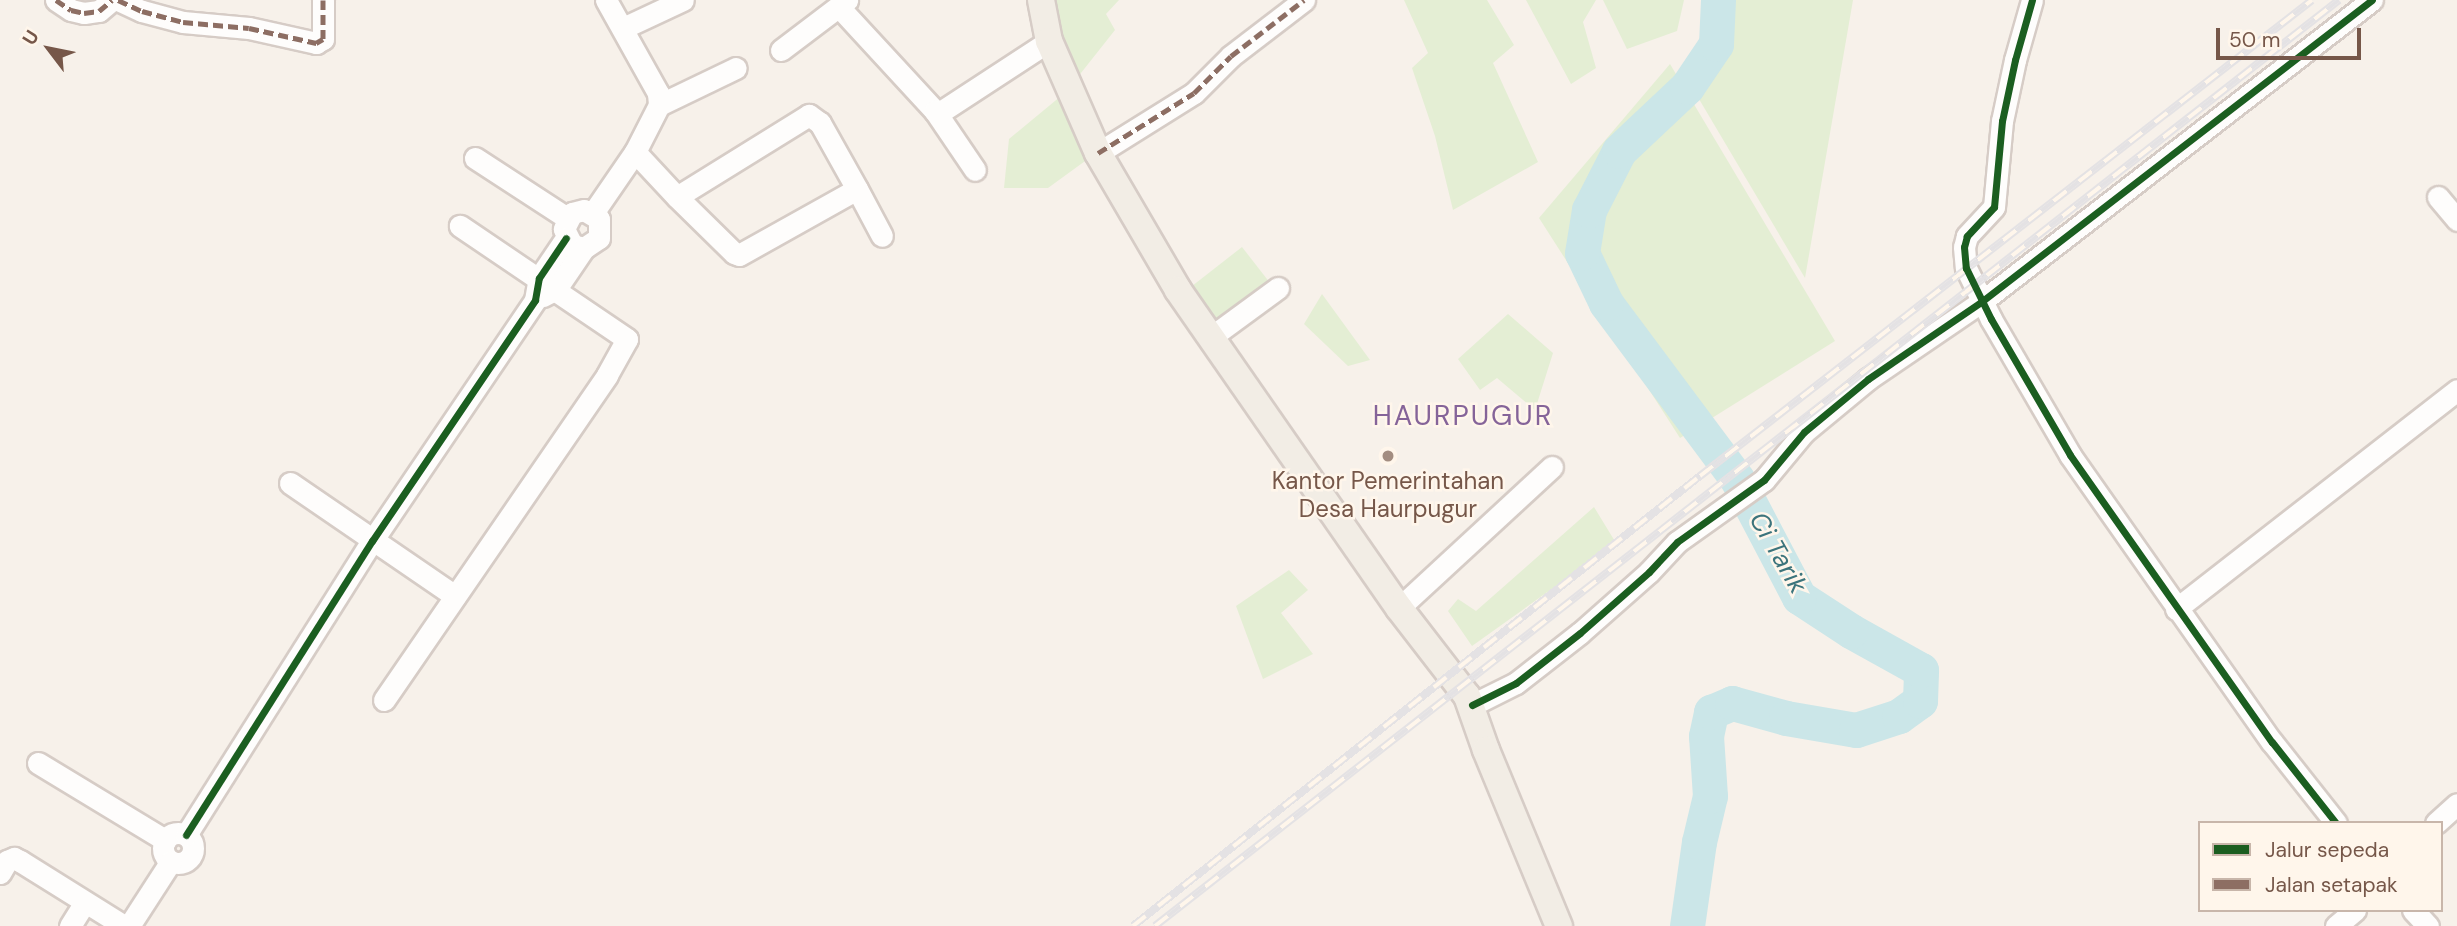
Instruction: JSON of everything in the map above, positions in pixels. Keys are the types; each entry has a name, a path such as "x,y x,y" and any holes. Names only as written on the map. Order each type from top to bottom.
{"main road":[{"path":"1041,0 1049,41 1098,153 1178,290 1399,608 1472,705 1486,750 1559,926"}],"street":[{"path":"56,0 71,10 84,13 99,11 112,0"},
{"path":"118,0 142,11 183,22 249,28 310,42 323,36 323,0"},
{"path":"593,213 635,152 659,105 656,84 606,0"},
{"path":"623,28 682,0"},
{"path":"1098,153 1194,93 1231,56 1304,0"},
{"path":"2032,0 2015,60 2003,121 1994,207 1967,236 1964,247 1966,268 1981,302 2070,455 2272,742 2334,821"},
{"path":"1472,705 1516,683 1609,609 1677,542 1763,480 1804,432 1868,379 1981,302 2372,0"},
{"path":"781,50 843,3 929,108 942,111 1049,41"},
{"path":"659,105 736,68"},
{"path":"935,111 975,170"},
{"path":"677,197 809,115 820,123 881,236"},
{"path":"635,152 677,197 739,255 857,189"},
{"path":"186,835 372,541 547,283 572,234 577,210 593,213 599,219 601,232 595,242 572,234 475,158"},
{"path":"2438,197 2457,220"},
{"path":"384,700 626,346 627,339 624,334 460,226"},
{"path":"1211,337 1278,288"},
{"path":"2176,609 2457,390"},
{"path":"1399,608 1552,467"},
{"path":"290,483 454,596"},
{"path":"38,763 165,840"},
{"path":"2438,821 2457,804"},
{"path":"177,832 186,835 193,843 190,858 181,863 171,861 163,850 165,840 177,832"},
{"path":"0,873 7,861 14,858 127,926 171,861"},
{"path":"70,926 85,902"},
{"path":"2336,926 2353,912"},
{"path":"2415,912 2428,926"}],"green space":[{"path":"1051,0 1119,0 1106,14 1115,30 1077,78"},
{"path":"1404,0 1487,0 1514,45 1493,63 1538,162 1453,210 1435,136 1412,68 1428,53"},
{"path":"1526,0 1596,0 1583,22 1596,68 1571,84"},
{"path":"1603,0 1684,0 1677,31 1627,49"},
{"path":"1711,0 1853,0 1805,278 1696,94"},
{"path":"1670,64 1835,341 1680,438 1539,218"},
{"path":"1061,96 1092,156 1048,188 1004,188 1009,139"},
{"path":"1242,247 1273,286 1218,329 1188,289"},
{"path":"1322,294 1370,360 1348,366 1304,324"},
{"path":"1508,314 1553,353 1535,410 1497,378 1480,390 1458,359"},
{"path":"1594,507 1616,543 1472,646 1448,611 1458,599 1476,611"},
{"path":"1289,570 1308,590 1281,613 1313,654 1263,679 1236,606"}],"waterway":[{"name":"Ci Tarik","path":"1687,926 1699,842 1710,796 1706,736 1711,712 1732,703 1786,718 1856,730 1899,716 1920,701 1921,670 1851,631 1799,597 1737,479 1606,303 1582,253 1589,210 1619,151 1687,87 1716,44 1718,0"}],"railway":[{"path":"1133,926 1700,476 2312,0"},
{"path":"1155,926 2339,0"}],"marked path":[{"path":"56,0 71,10 84,13 99,11 112,0"},
{"path":"118,0 142,11 183,22 249,28 316,43 323,39 323,0"},
{"path":"1098,153 1194,93 1231,56 1304,0"}],"cycle path":[{"path":"2032,0 2002,121 1994,207 1967,236 1964,247 1966,268 1991,319 2070,455 2272,742 2334,821"},
{"path":"1472,705 1516,683 1580,633 1649,572 1677,542 1764,480 1804,432 1868,379 1981,302 2372,0"},
{"path":"186,835 372,541 535,300 539,278 566,238"}],"place":[{"name":"Kantor Pemerintahan Desa Haurpugur","path":"1388,456"}],"district":[{"name":"HAURPUGUR","path":"1463,416"}]}
